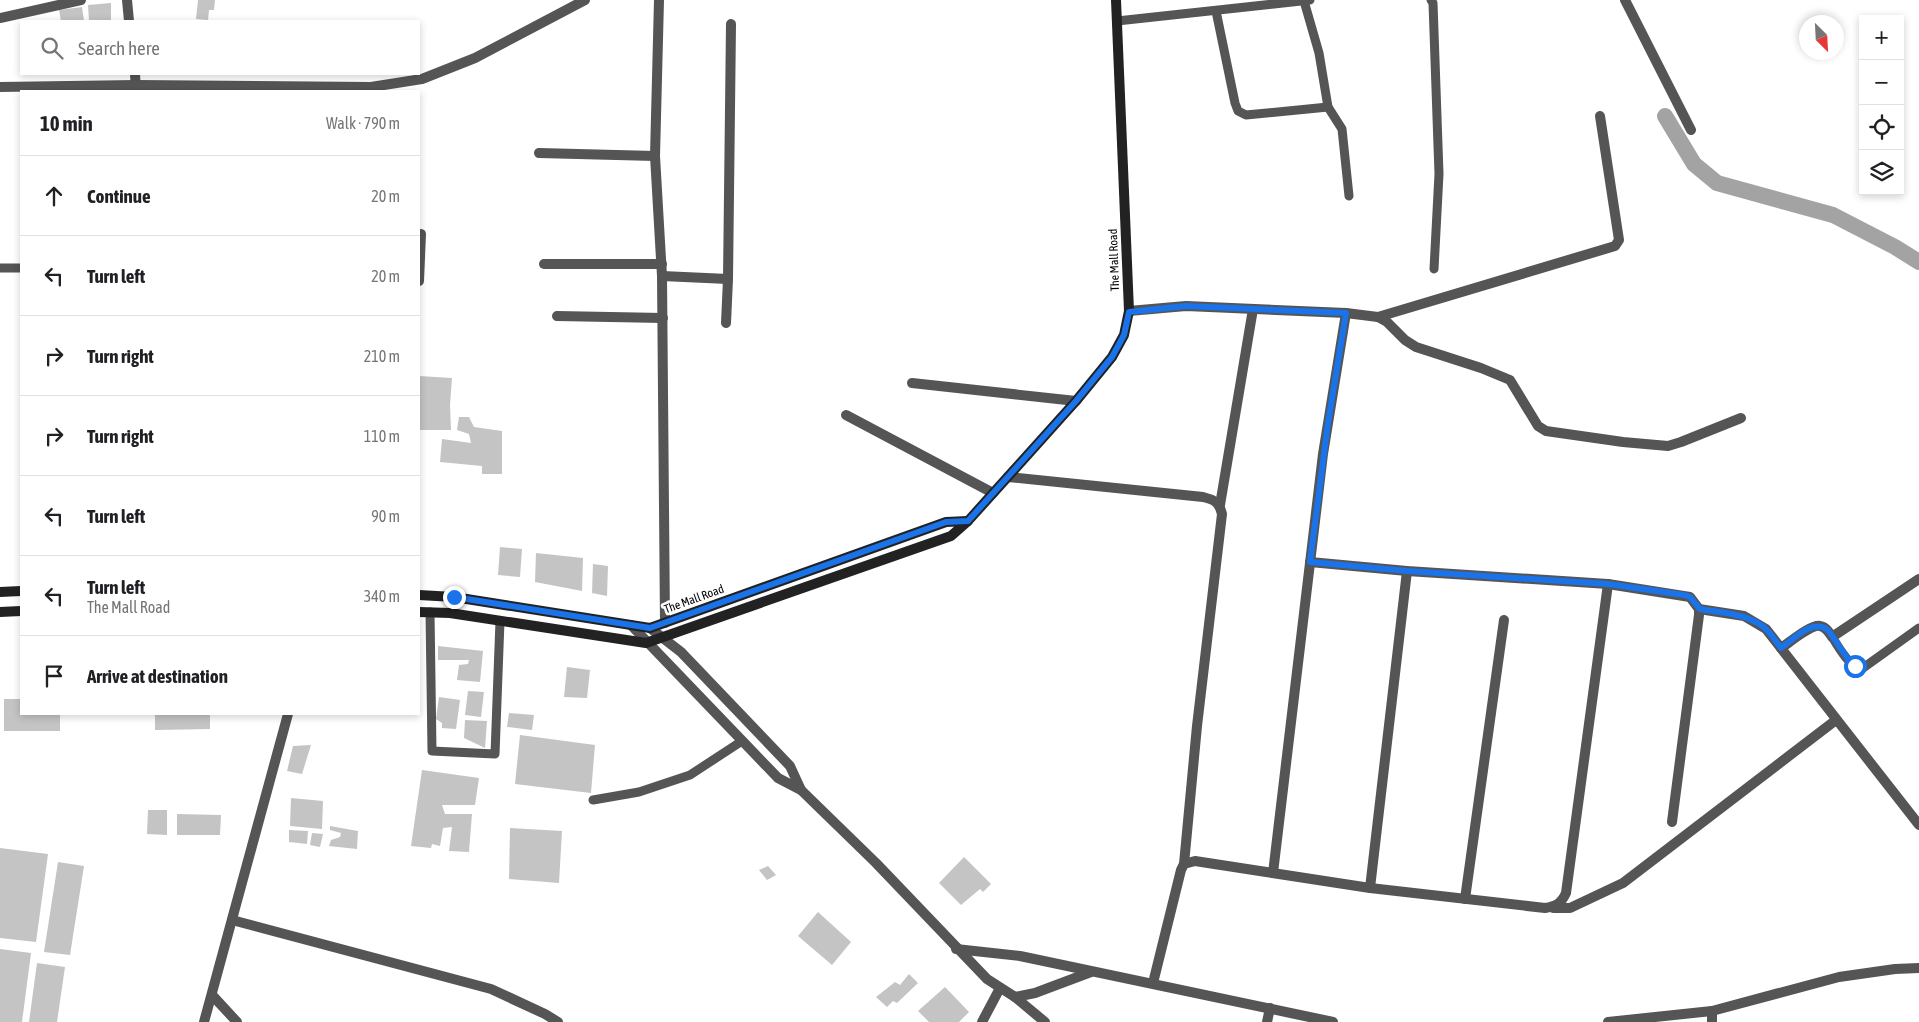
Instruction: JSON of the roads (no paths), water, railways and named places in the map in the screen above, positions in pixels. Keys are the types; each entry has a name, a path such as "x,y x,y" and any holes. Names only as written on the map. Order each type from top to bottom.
{"main road":[{"name":"The Mall Road","path":"420,612 450,613 646,643 950,536 968,521 1076,401 1112,357 1124,335 1129,312 1116,0"},
{"name":"The Mall Road","path":"420,595 454,597 650,628 946,522 968,521"},
{"path":"0,592 20,592"},
{"path":"0,612 20,612"}],"street":[{"path":"0,18 81,0"},
{"path":"127,0 129,20"},
{"path":"0,87 371,87 422,79 475,58 584,0"},
{"path":"659,0 655,156 662,264 665,623"},
{"path":"1625,0 1690,130"},
{"path":"726,323 730,24"},
{"path":"135,75 136,88"},
{"path":"1378,317 1615,246 1619,240 1600,116"},
{"path":"539,153 655,156"},
{"path":"420,258 421,234"},
{"path":"544,264 662,264"},
{"path":"662,276 728,279"},
{"path":"1129,312 1186,306 1346,313 1378,317 1387,322 1405,340 1416,347 1481,368 1510,380 1538,426 1546,431 1623,442 1668,446 1741,418"},
{"path":"1153,983 1184,864 1197,726 1222,514 1220,505 1253,309"},
{"path":"1273,873 1326,431 1346,313"},
{"path":"557,316 663,318"},
{"path":"912,383 1076,401"},
{"path":"846,415 993,493"},
{"path":"1008,477 1203,498 1215,500 1220,505"},
{"path":"1310,562 1407,571 1608,584 1684,595 1690,597 1700,609 1744,616 1766,629 1919,825"},
{"path":"1370,888 1407,571"},
{"path":"1781,648 1818,625 1823,626 1832,636 1919,579"},
{"path":"1545,908 1556,906 1562,901 1566,893 1608,584"},
{"path":"1672,822 1700,609"},
{"path":"1465,899 1504,620"},
{"path":"630,625 778,778 801,790 876,863 986,979 1015,997 1045,1022"},
{"path":"650,628 681,652 790,766 801,790"},
{"path":"204,1022 288,715"},
{"path":"1184,864 1195,862 1370,888 1545,908 1570,908 1623,882 1836,720"},
{"path":"232,920 491,989 558,1022"},
{"path":"956,948 1020,956 1333,1022"},
{"path":"1608,1022 1712,1011 1839,977 1895,969 1919,968"},
{"path":"1015,997 1035,993 1092,971"},
{"path":"982,1022 1000,988"},
{"path":"212,994 237,1022"},
{"path":"1267,1022 1270,1008"},
{"path":"1712,1011 1712,1022"}],"lane":[{"path":"1117,21 1307,0 1319,53 1328,107 1342,129 1349,196"},
{"path":"1431,0 1436,61 1439,174 1434,269"},
{"path":"1216,11 1234,103 1238,110 1246,114 1328,107"},
{"path":"0,268 20,268"},
{"path":"430,612 432,751 495,754 500,621"},
{"path":"1832,636 1850,662 1859,668 1863,668 1919,628"},
{"path":"593,800 639,792 690,775 742,741"}],"waterway":[{"path":"1665,116 1694,164 1717,183 1833,215 1895,247 1919,262"}]}
